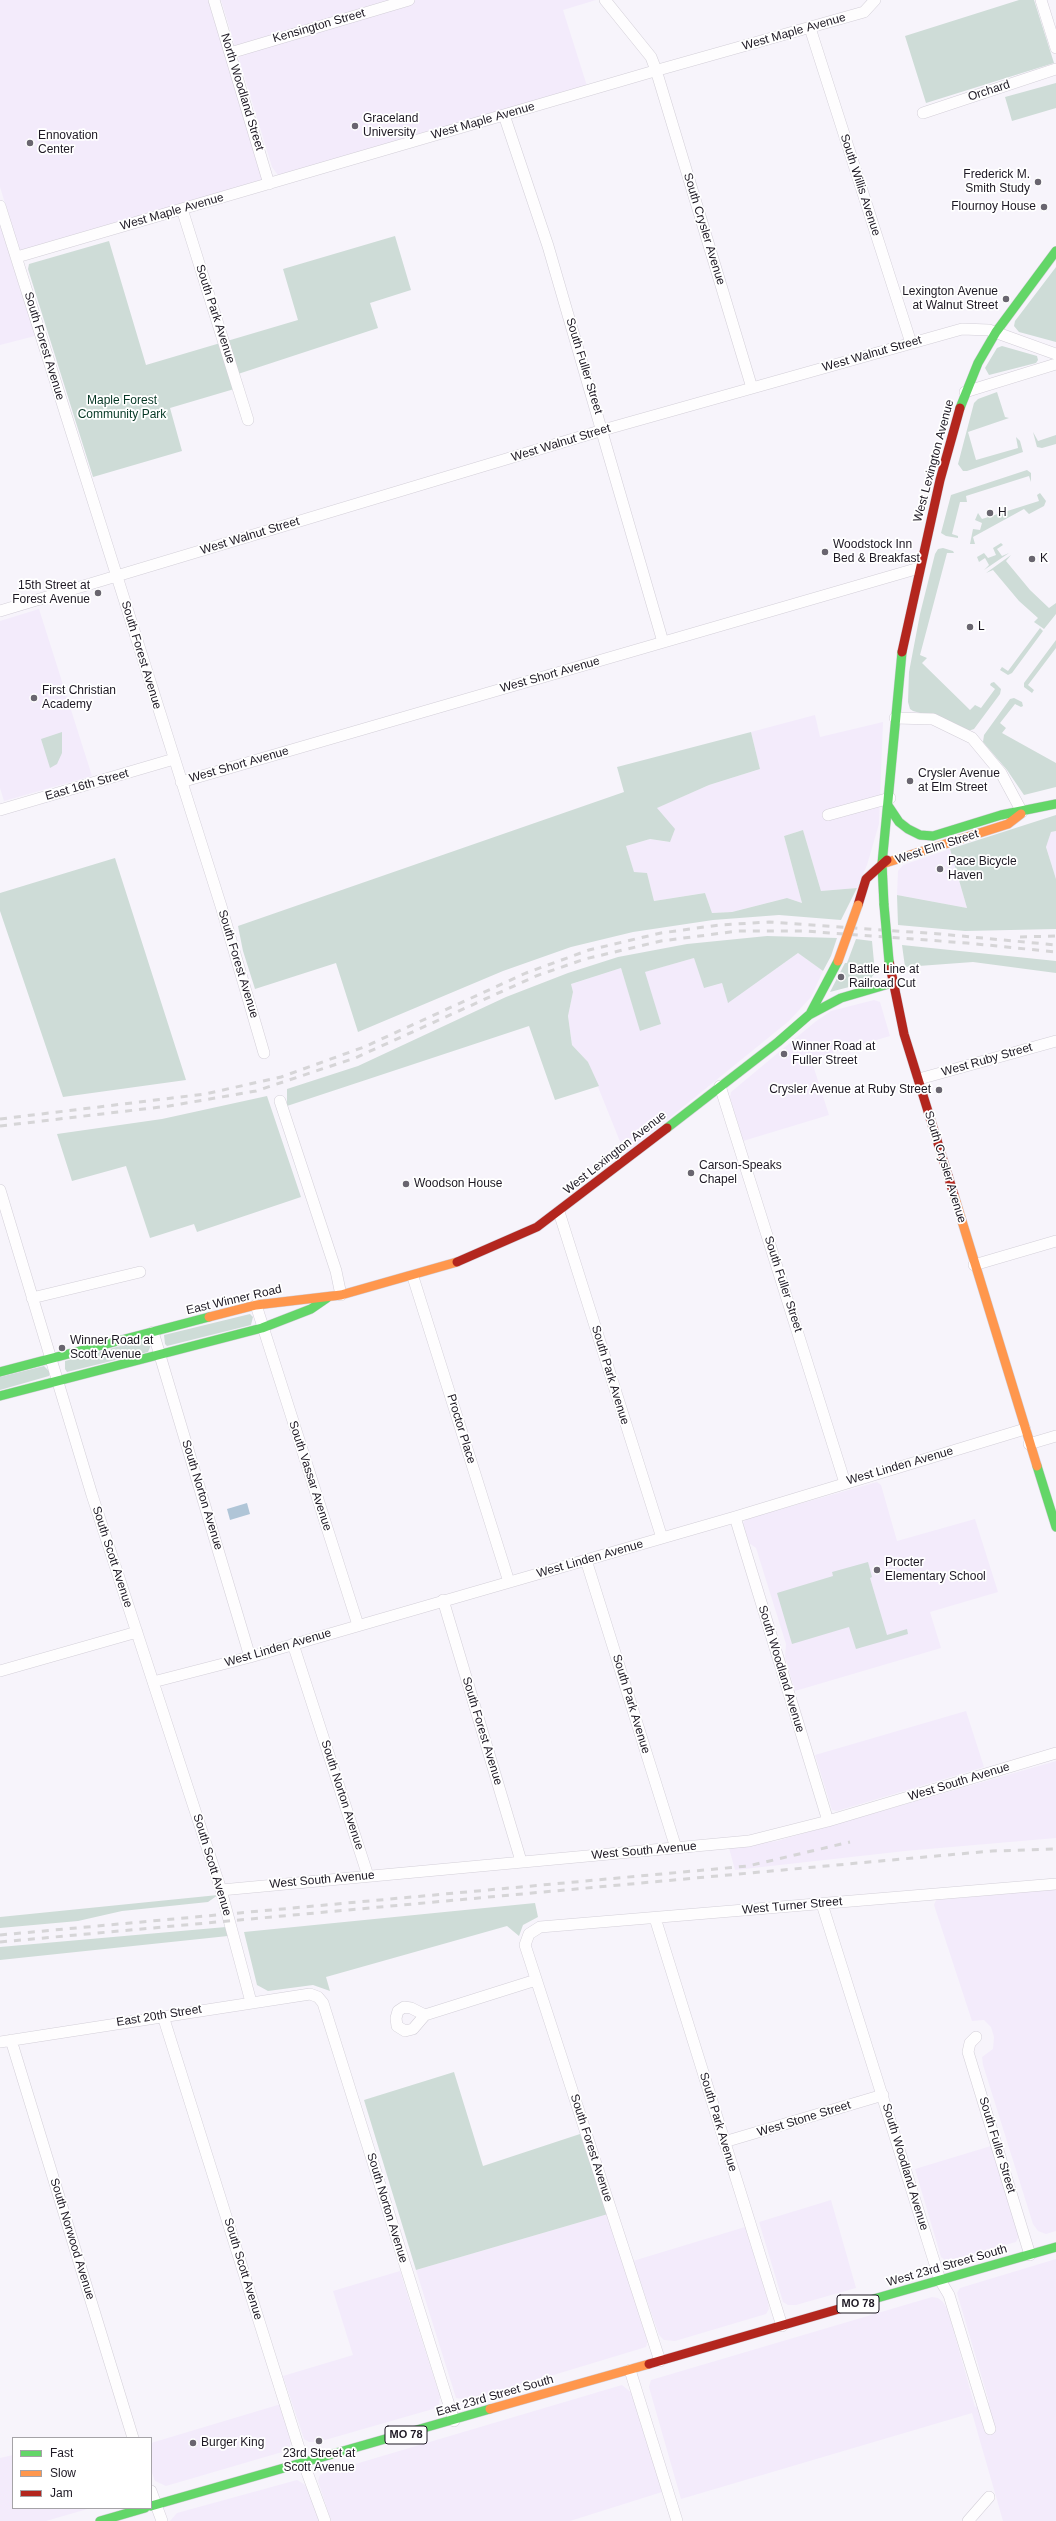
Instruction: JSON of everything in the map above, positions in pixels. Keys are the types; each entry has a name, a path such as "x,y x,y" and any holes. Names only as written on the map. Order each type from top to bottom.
{"main road":[{"name":"West Lexington Avenue","path":"890,802 899,670 919,568 940,480 965,392 978,363 996,332 1056,251"},
{"name":"West Elm Street","path":"890,802 899,822 908,829 920,835 933,836 1002,814 1022,812 1056,804"},
{"name":"South Crysler Avenue","path":"890,802 882,864 884,905 892,983 904,1034 919,1079 1029,1444 1056,1527"},
{"name":"West Elm Street","path":"882,864 1008,824 1022,812"},
{"name":"West Elm Street","path":"882,864 899,851 926,842 933,836"},
{"path":"809,1015 838,961 866,879 882,864"},
{"name":"West Lexington Avenue","path":"328,1297 413,1277 484,1252 537,1227 559,1212 809,1015 842,998 892,983"},
{"path":"0,1396 262,1328 310,1309 328,1297"},
{"name":"East Winner Road","path":"0,1372 256,1305 292,1298 328,1297"},
{"name":"West 23rd Street South","path":"660,2361 1056,2247"},
{"name":"East 23rd Street South","path":"154,2506 660,2361"},
{"path":"100,2521 142,2509"}],"street":[{"name":"North Woodland Street","path":"214,0 269,184"},
{"name":"Kensington Street","path":"230,53 409,0"},
{"name":"South Crysler Avenue","path":"605,0 650,57 656,70 752,388"},
{"name":"West Maple Avenue","path":"17,257 656,70 864,12 876,0"},
{"path":"1041,0 1056,48"},
{"name":"South Willis Avenue","path":"810,28 911,343"},
{"name":"Orchard","path":"923,113 1056,69"},
{"name":"South Fuller Street","path":"504,115 548,246 603,430 663,642"},
{"name":"South Forest Avenue","path":"0,206 117,576 264,1053"},
{"name":"South Park Avenue","path":"182,209 248,420"},
{"name":"West Walnut Street","path":"0,611 603,430 962,329 976,328 996,332 1056,354"},
{"path":"965,392 1056,364"},
{"name":"West Short Avenue","path":"181,782 919,568"},
{"path":"895,718 932,720 972,738 1002,773 1022,812"},
{"name":"East 16th Street","path":"0,810 174,759"},
{"path":"828,815 890,802"},
{"name":"West Ruby Street","path":"919,1079 1056,1041"},
{"name":"South Fuller Street","path":"720,1086 845,1483"},
{"path":"280,1101 336,1272 341,1295"},
{"name":"South Scott Avenue","path":"0,1190 58,1382 221,1890 252,2002"},
{"name":"South Park Avenue","path":"559,1212 662,1538"},
{"path":"974,1264 1056,1241"},
{"path":"32,1298 140,1272"},
{"name":"Proctor Place","path":"413,1277 509,1582"},
{"name":"South Vassar Avenue","path":"256,1305 262,1328 358,1625"},
{"name":"South Norton Avenue","path":"153,1332 250,1657"},
{"name":"West Linden Avenue","path":"153,1682 250,1657 443,1600 735,1517 1025,1429"},
{"path":"1029,1444 1056,1436"},
{"name":"South Woodland Avenue","path":"735,1517 828,1821"},
{"name":"South Park Avenue","path":"586,1560 676,1848"},
{"name":"South Forest Avenue","path":"443,1600 521,1861"},
{"path":"0,1671 137,1632"},
{"name":"South Norton Avenue","path":"293,1644 368,1876"},
{"name":"West South Avenue","path":"221,1890 749,1841 828,1821 1056,1753"},
{"name":"West Turner Street","path":"529,1934 540,1928 1056,1884"},
{"name":"South Woodland Avenue","path":"822,1904 940,2280 948,2292 990,2429"},
{"name":"South Park Avenue","path":"654,1918 782,2326"},
{"name":"South Forest Avenue","path":"529,1934 525,1945 660,2361"},
{"path":"425,2015 536,1980"},
{"name":"East 20th Street","path":"0,2042 252,2002 310,1994 318,1997"},
{"name":"South Norton Avenue","path":"318,1997 323,2003 454,2421"},
{"name":"South Scott Avenue","path":"163,2016 304,2464 325,2521"},
{"name":"South Fuller Street","path":"976,2037 970,2043 968,2052 1030,2255"},
{"name":"South Norwood Avenue","path":"11,2040 133,2437"},
{"name":"West Stone Street","path":"724,2142 883,2095"},
{"path":"630,2370 677,2521"},
{"path":"152,2496 154,2506 162,2521"},
{"path":"968,2521 989,2497"}],"shaded area":[{"path":"0,0 208,0 263,174 262,180 20,252 0,187"},
{"name":"Graceland University","path":"221,0 596,0 563,10 587,86 281,176 277,174 272,167"},
{"path":"0,225 35,336 0,345"},
{"name":"First Christian Academy","path":"39,609 92,776 4,801 0,788 0,621"},
{"path":"815,715 820,737 883,722 879,824 867,865 857,888 821,891 803,830 784,836 802,903 787,898 732,912 712,913 705,893 654,901 647,873 634,873 626,846 650,839 669,842 656,808 709,785 760,769 751,732"},
{"path":"1056,831 1056,879 1046,846 1051,832"},
{"path":"950,849 967,908 897,895 898,871 903,865"},
{"path":"798,953 823,971 811,997 789,1021 625,1154 588,1062 572,1045 568,1016 573,992 571,984 621,968 641,1031 661,1024 644,972 694,958 704,988 722,983 728,1002"},
{"path":"874,1000 880,1002 890,1036 811,1059 829,1115 743,1141 730,1098 731,1092 815,1022 831,1011"},
{"name":"Procter Elementary School","path":"877,1482 881,1485 897,1541 975,1519 998,1592 930,1612 941,1648 795,1691 785,1657 786,1644 756,1548 749,1543 743,1523 746,1519"},
{"path":"966,1711 984,1767 837,1811 832,1810 815,1755"},
{"path":"1056,1761 1056,1838 905,1851 735,1870 729,1848 777,1841"},
{"path":"1056,1889 1056,2231 1046,2234 1038,2231 1033,2224 983,2065 982,2057 993,2049 994,2037 991,2027 984,2020 972,2021 934,1905 936,1900"},
{"path":"991,2146 1019,2236 1016,2242 946,2261 941,2257 915,2169"},
{"path":"831,2200 856,2288 796,2305 788,2305 783,2302 759,2222"},
{"path":"608,2214 648,2340 646,2347 471,2400 456,2398 416,2270"},
{"path":"745,2227 768,2300 769,2309 766,2314 675,2341 664,2340 659,2335 633,2261"},
{"path":"1056,2259 1056,2521 1003,2521 972,2413 681,2499 649,2387 651,2380 932,2297 938,2298 943,2302 948,2311 975,2407 989,2402 957,2293 960,2288"},
{"path":"400,2271 440,2397 439,2404 433,2409 318,2442 309,2442 304,2439 283,2376 353,2355 333,2291"},
{"path":"622,2385 633,2394 662,2492 570,2521 331,2521 318,2481 320,2475"},
{"path":"281,2404 292,2437 289,2450 166,2486 155,2481 152,2473 152,2443"},
{"path":"12,2455 12,2509 88,2509 46,2521 0,2521 0,2458"},
{"path":"297,2480 304,2484 309,2492 321,2521 170,2521 177,2513"}],"green space":[{"path":"1019,0 1034,0 1054,63 926,103 905,36"},
{"path":"1056,83 1056,108 1012,121 1005,97"},
{"name":"Maple Forest Community Park","path":"395,236 411,290 370,303 378,328 238,374 241,387 170,408 182,451 93,477 28,269 29,264 109,241 146,365 298,320 283,269"},
{"path":"1056,267 1056,342 1019,332 1014,326 1015,321"},
{"path":"1002,346 1037,356 1038,360 1036,363 989,375 985,368 997,348"},
{"path":"997,392 1005,417 1009,418 968,432 976,460 1018,448 1016,437 1020,441 1023,452 967,471 963,471 958,464 974,403 978,399"},
{"path":"1033,432 1038,441 1056,435 1056,444 1042,448 1037,447"},
{"path":"1027,470 1031,473 1031,482 1029,476 966,496 967,502 960,502 952,534 958,536 958,538 946,536 941,533 951,495"},
{"path":"1040,493 1046,501 1044,506 1029,514 1024,509 973,537 975,544 970,544 973,529 980,530 982,523 975,520 978,513 982,519 1039,501 1037,495"},
{"path":"1001,543 1003,545 997,549 1002,556 1009,553 984,570 989,565 985,558 979,562 977,557 984,553 988,558 996,555 993,548"},
{"path":"943,548 953,551 954,553 947,553 920,655 927,658 922,663 970,710 975,705 981,708 995,689 990,685 991,683 994,682 1001,689 1000,694 974,729 968,731 931,716 913,711 910,709 908,702 909,672 920,614 935,554 938,549"},
{"path":"1011,555 1006,561 1030,590 1049,608 1056,603 1056,614 1044,629 1034,622 1038,618 1019,601 993,570 986,573"},
{"path":"1040,628 1043,631 1012,673 1008,675 1000,670 1002,667 1008,671"},
{"path":"1056,640 1056,648 1028,685 1034,690 1032,693 1024,687 1024,683"},
{"path":"1014,698 1022,702 1023,706 1021,707 1015,704 1000,723 1006,728 1002,733 1056,763 1056,787 1024,795 1007,770 983,742 984,735 1010,699"},
{"path":"62,732 62,753 57,764 50,768 41,739"},
{"path":"751,732 760,769 709,785 657,808 675,829 670,842 650,839 626,846 634,872 647,873 654,901 705,893 712,913 732,912 787,898 802,903 784,836 803,830 821,891 857,888 841,920 779,915 713,920 633,932 571,947 503,971 358,1032 336,963 255,989 243,951 238,926 624,792 617,767"},
{"path":"1056,815 1056,831 1051,832 1046,847 1056,879 1056,929 965,931 898,925 897,895 967,908 950,849"},
{"path":"115,858 186,1080 63,1097 0,911 0,893"},
{"path":"767,936 837,938 831,956 823,971 798,953 728,1003 722,983 704,988 694,958 645,972 661,1024 640,1031 621,968 571,984 573,992 568,1016 572,1045 588,1062 599,1086 555,1100 529,1026 287,1106 287,1089 358,1066 506,997 568,973 618,957 687,944"},
{"path":"856,939 872,941 875,973 868,982 830,992 845,963 847,963"},
{"path":"902,945 1056,961 1056,973 973,962 905,967"},
{"path":"267,1096 301,1197 197,1232 194,1224 150,1238 126,1166 72,1181 57,1134 162,1119"},
{"path":"250,1314 253,1317 251,1325 167,1346 165,1344 164,1335"},
{"path":"146,1339 150,1341 151,1345 148,1352 67,1372 65,1369 65,1361"},
{"path":"44,1366 50,1372 49,1376 0,1390 0,1377"},
{"path":"868,1562 872,1577 870,1578 887,1635 907,1629 908,1634 856,1649 849,1627 792,1644 777,1593 833,1576 832,1572"},
{"path":"218,1895 208,1902 122,1911 78,1921 0,1928 0,1917"},
{"path":"535,1903 538,1917 523,1925 519,1936 507,1926 326,1977 330,1991 313,1985 268,1991 257,1985 244,1932"},
{"path":"226,1927 228,1936 0,1960 0,1947"},
{"path":"454,2072 483,2166 580,2134 608,2214 416,2270 364,2100"}],"water":[{"path":"247,1503 250,1514 230,1520 227,1509"}],"railway":[{"path":"0,1119 205,1094 281,1077 364,1047 526,973 589,950 661,933 719,925 769,922 940,934 1056,945"},
{"path":"0,1126 169,1106 256,1091 355,1058 536,976 585,959 661,941 738,931 804,931 967,943 1056,952"},
{"path":"1020,937 1056,936"},
{"path":"0,1935 748,1866 850,1842"},
{"path":"0,1942 992,1851 1056,1849"}],"traffic: fast":[{"path":"960,408 978,363 996,332 1056,251"},
{"path":"884,905 882,864 902,652"},
{"path":"889,807 899,822 908,829 920,835 933,836 1001,815 1056,804"},
{"path":"884,905 889,961"},
{"path":"811,1012 838,961"},
{"path":"667,1128 778,1042 809,1015 841,998 892,983"},
{"path":"0,1396 262,1328 311,1309 327,1298"},
{"path":"0,1372 209,1317"},
{"path":"1037,1466 1056,1527"},
{"path":"863,2302 1056,2247"},
{"path":"152,2506 490,2409"},
{"path":"100,2521 142,2509"}],"traffic: slow":[{"path":"882,864 1008,824 1021,814"},
{"path":"838,961 858,905"},
{"path":"954,1195 1037,1466"},
{"path":"209,1317 256,1305 341,1295 457,1262"},
{"path":"490,2409 649,2364"}],"traffic: jam":[{"path":"902,652 940,480 960,408"},
{"path":"858,905 866,879 887,860"},
{"path":"889,961 904,1034 954,1195"},
{"path":"457,1262 537,1227 667,1128"},
{"path":"649,2364 863,2302"}],"place":[{"name":"Graceland University","path":"355,126"},
{"name":"Ennovation Center","path":"30,143"},
{"name":"Frederick M. Smith Study","path":"1038,182"},
{"name":"Flournoy House","path":"1044,207"},
{"name":"Lexington Avenue at Walnut Street","path":"1006,299"},
{"name":"H","path":"990,513"},
{"name":"Woodstock Inn Bed & Breakfast","path":"825,552"},
{"name":"K","path":"1032,559"},
{"name":"15th Street at Forest Avenue","path":"98,593"},
{"name":"L","path":"970,627"},
{"name":"First Christian Academy","path":"34,698"},
{"name":"Crysler Avenue at Elm Street","path":"910,781"},
{"name":"Pace Bicycle Haven","path":"940,869"},
{"name":"Battle Line at Railroad Cut","path":"841,977"},
{"name":"Winner Road at Fuller Street","path":"784,1054"},
{"name":"Crysler Avenue at Ruby Street","path":"939,1090"},
{"name":"Carson-Speaks Chapel","path":"691,1173"},
{"name":"Woodson House","path":"406,1184"},
{"name":"Winner Road at Scott Avenue","path":"62,1348"},
{"name":"Procter Elementary School","path":"877,1570"},
{"name":"23rd Street at Scott Avenue","path":"319,2441"},
{"name":"Burger King","path":"193,2443"}]}
